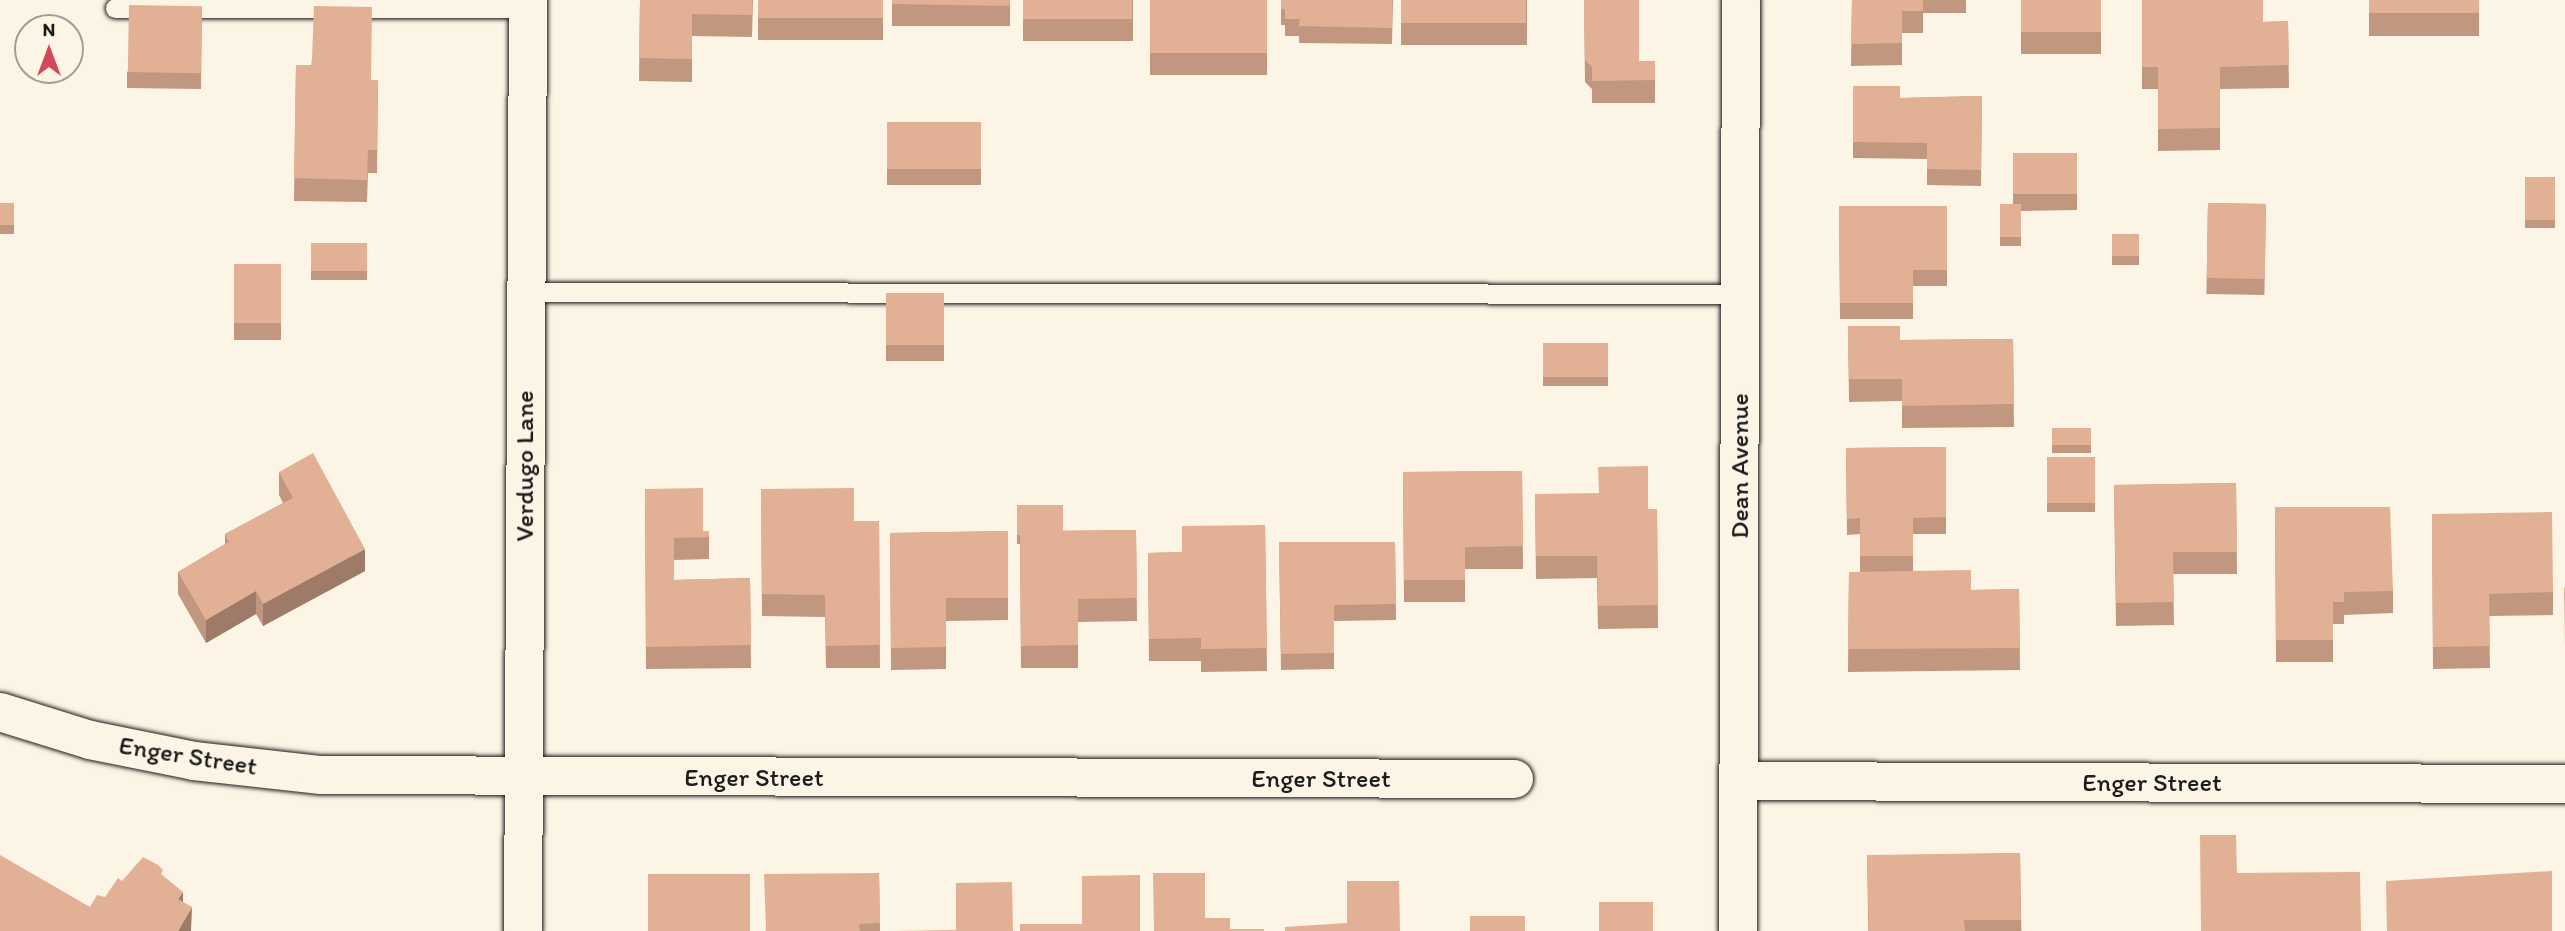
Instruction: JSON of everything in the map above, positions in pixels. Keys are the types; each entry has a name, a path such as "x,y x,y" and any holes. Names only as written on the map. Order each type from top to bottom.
{"street":[{"name":"Dean Avenue","path":"1738,931 1741,0"},
{"name":"Verdugo Lane","path":"523,931 528,4"},
{"name":"Enger Street","path":"0,712 90,740 194,761 321,775 524,778 1514,779"},
{"name":"Enger Street","path":"1738,781 2565,784"}],"lane":[{"path":"115,8 528,4"},
{"path":"526,292 1740,293"}],"building":[{"path":"640,0 752,0 752,15 692,14 692,59 639,58"},
{"path":"758,0 883,0 883,18 758,18"},
{"path":"892,0 1010,0 1009,6 892,4"},
{"path":"1023,0 1132,0 1132,19 1023,19"},
{"path":"1150,0 1267,0 1267,53 1150,53"},
{"path":"1281,0 1392,0 1392,28 1299,26 1300,19 1285,19"},
{"path":"1401,0 1526,0 1526,23 1401,23"},
{"path":"1584,0 1639,0 1639,61 1655,61 1655,80 1592,81 1592,67 1585,60"},
{"path":"1852,0 1923,0 1923,11 1902,11 1902,43 1851,44"},
{"path":"2021,0 2101,0 2101,32 2021,32"},
{"path":"2142,0 2263,0 2263,22 2288,21 2289,65 2220,67 2220,128 2158,129 2158,67 2142,67"},
{"path":"2369,0 2479,0 2479,13 2369,13"},
{"path":"129,5 202,6 201,73 128,72"},
{"path":"314,6 372,7 371,80 378,80 377,150 368,150 367,180 294,178 296,65 311,65"},
{"path":"1853,86 1900,86 1900,98 1982,96 1981,170 1927,169 1927,143 1853,142"},
{"path":"887,122 981,122 981,169 887,169"},
{"path":"2013,153 2077,153 2077,194 2013,194"},
{"path":"2525,177 2555,177 2555,220 2525,220"},
{"path":"0,203 14,203 14,225 0,225"},
{"path":"2208,203 2266,204 2265,279 2207,278"},
{"path":"2000,204 2021,204 2021,237 2000,237"},
{"path":"1839,206 1947,206 1947,270 1913,270 1913,303 1840,303"},
{"path":"2112,234 2139,234 2139,256 2112,256"},
{"path":"311,243 367,243 367,271 311,271"},
{"path":"234,264 281,264 281,323 234,323"},
{"path":"886,293 944,293 944,345 886,345"},
{"path":"1848,326 1900,326 1900,340 2013,339 2014,404 1902,406 1902,379 1849,379"},
{"path":"1543,343 1608,343 1608,377 1543,377"},
{"path":"2052,428 2091,428 2091,445 2052,445"},
{"path":"1946,447 1946,517 1913,518 1913,556 1860,556 1860,518 1847,519 1846,448"},
{"path":"313,453 365,549 263,604 256,591 206,620 178,572 229,542 225,534 293,498 279,472"},
{"path":"2047,457 2095,457 2095,503 2047,503"},
{"path":"1648,466 1648,509 1657,509 1658,605 1598,606 1597,556 1536,556 1535,494 1599,493 1598,467"},
{"path":"1522,471 1523,546 1465,547 1465,580 1404,580 1403,472"},
{"path":"2236,483 2237,552 2173,552 2174,602 2116,603 2114,485"},
{"path":"703,488 703,531 709,531 709,537 674,538 674,580 750,578 751,645 646,647 645,489"},
{"path":"854,488 854,521 879,521 880,645 826,646 825,595 762,594 761,489"},
{"path":"1017,505 1063,505 1063,531 1020,531 1020,535 1017,535"},
{"path":"2275,507 2390,507 2393,591 2344,592 2344,602 2333,602 2333,640 2276,640"},
{"path":"2552,512 2553,592 2489,594 2490,646 2433,647 2432,514"},
{"path":"1265,525 1267,648 1201,649 1201,638 1149,639 1148,553 1182,552 1182,526"},
{"path":"1136,530 1137,598 1078,599 1078,645 1021,646 1020,531"},
{"path":"1008,531 1008,598 946,598 946,647 891,648 890,533"},
{"path":"1279,542 1395,542 1396,604 1334,605 1334,653 1281,654"},
{"path":"1971,570 1971,590 2019,589 2020,648 1848,649 1849,572"},
{"path":"2200,835 2236,835 2237,873 2360,872 2361,931 2201,931"},
{"path":"2020,853 2021,920 1964,920 1965,931 1869,931 1867,855"},
{"path":"0,855 90,907 97,895 105,897 118,878 122,881 143,857 163,870 161,874 183,892 178,899 192,907 178,931 0,931"},
{"path":"2552,871 2552,931 2387,931 2386,881"},
{"path":"879,873 880,923 859,924 860,931 766,931 764,874"},
{"path":"1153,873 1205,873 1205,918 1230,918 1230,929 1264,931 1154,931"},
{"path":"648,874 750,874 750,931 648,931"},
{"path":"1140,875 1140,931 1020,931 1020,924 1082,924 1082,876"},
{"path":"1347,881 1399,881 1400,931 1285,931 1285,927 1347,923"},
{"path":"1012,882 1013,931 893,931 956,930 956,883"},
{"path":"1599,902 1653,902 1653,931 1599,931"},
{"path":"1470,916 1525,916 1525,931 1470,931"}]}
